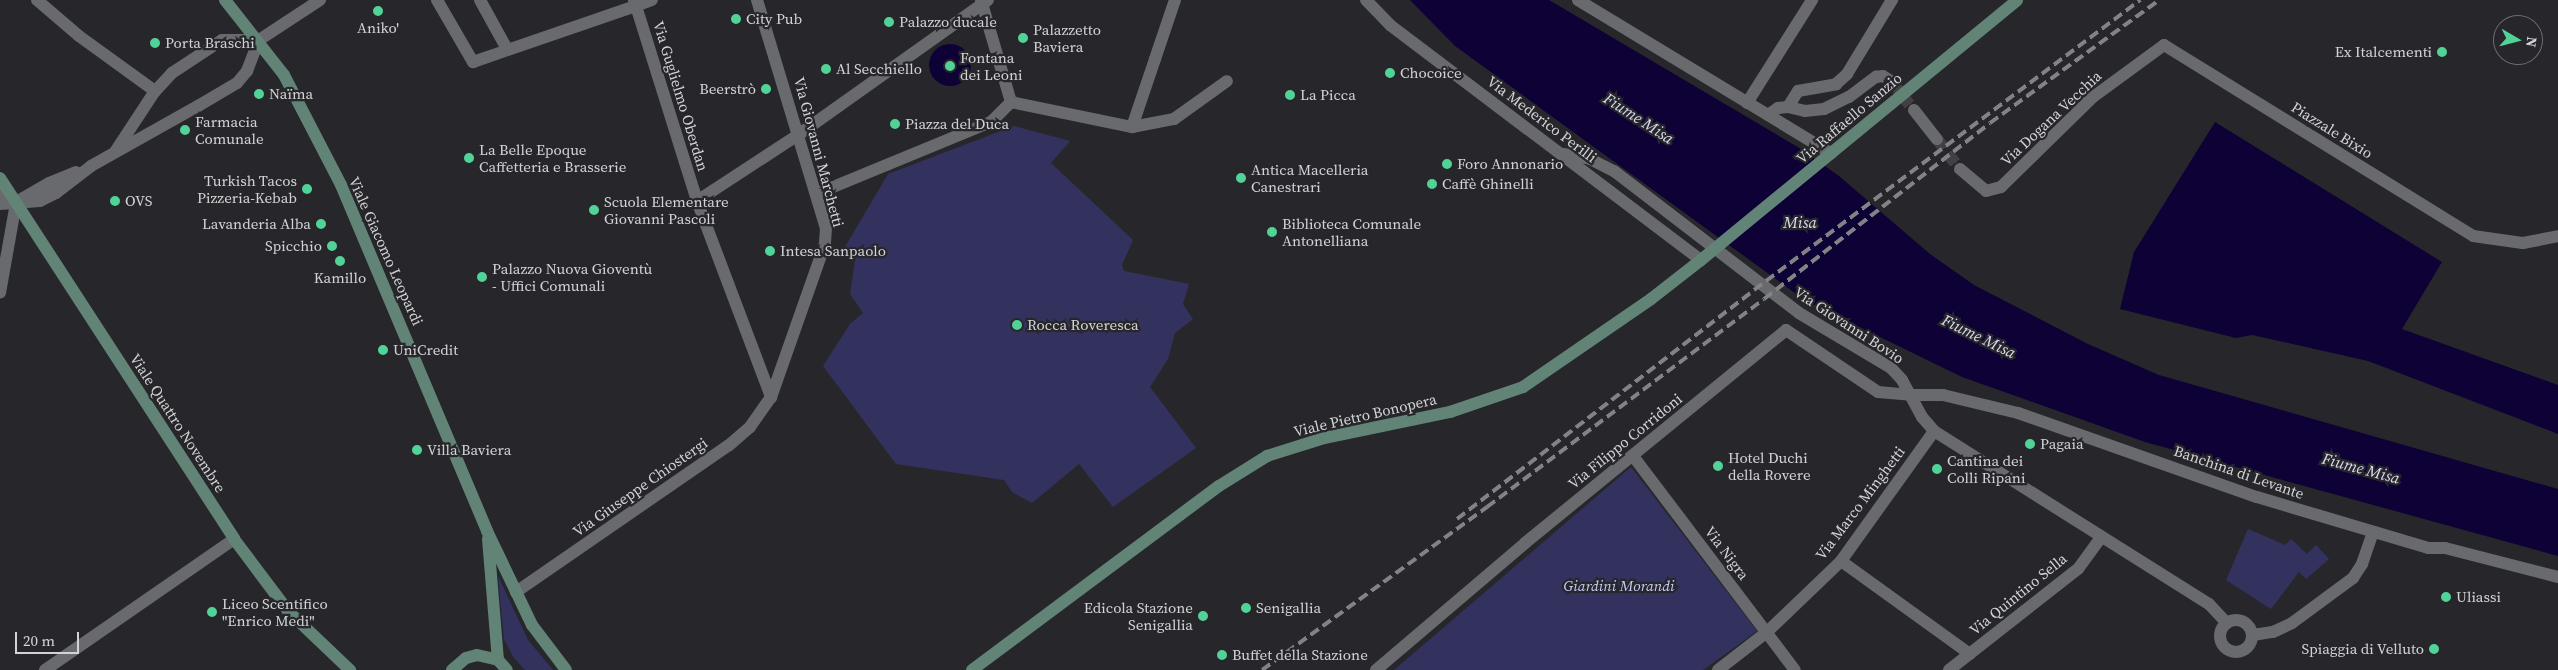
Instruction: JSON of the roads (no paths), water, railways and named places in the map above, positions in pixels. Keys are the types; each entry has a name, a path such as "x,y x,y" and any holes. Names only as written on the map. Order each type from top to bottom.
{"main road":[{"name":"Viale Giacomo Leopardi","path":"225,0 259,40 284,75 340,185 487,531 516,592"},
{"name":"Via Raffaello Sanzio","path":"1701,260 2017,0"},
{"name":"Viale Quattro Novembre","path":"0,178 234,540 288,611 350,670"},
{"name":"Viale Pietro Bonopera","path":"972,670 1219,486 1267,456 1324,438 1450,412 1523,387 1643,305 1701,260"},
{"name":"Viale Giacomo Leopardi","path":"487,531 494,643 498,660"},
{"path":"516,592 542,642 566,670"},
{"path":"452,670 466,658 477,655 498,660 507,670"}],"street":[{"path":"37,0 79,36 155,91"},
{"path":"0,204 16,203 49,183 91,166 237,83 247,71 259,40 320,0"},
{"path":"436,0 472,62 635,3 652,0"},
{"path":"480,0 507,49"},
{"name":"Via Giovanni Marchetti","path":"757,0 778,61 826,228 826,244 771,398"},
{"path":"1132,127 1175,0"},
{"name":"Via Mederico Perilli","path":"1366,0 1390,25 1701,260"},
{"path":"1578,0 1831,153"},
{"path":"1748,103 1812,0"},
{"path":"1788,107 1798,92 1836,84 1847,74 1892,0"},
{"path":"697,201 798,135 984,1 1015,103"},
{"name":"Via Guglielmo Oberdan","path":"635,3 697,201 771,398"},
{"path":"115,152 155,91 172,73 207,47 232,38 259,40"},
{"name":"Via Dogana Vecchia","path":"1960,169 1986,191 2001,187 2093,98 2164,45"},
{"name":"Piazzale Bixio","path":"2164,45 2473,236 2523,243 2558,236"},
{"path":"1768,115 1778,108 1788,107 1805,111 1824,109 1849,97 1876,77 1883,76 1891,81"},
{"path":"1015,103 1132,127 1174,119 1227,81"},
{"path":"816,194 880,171 993,125 1015,103"},
{"path":"1914,110 1937,139"},
{"name":"Via Giovanni Bovio","path":"1563,154 1590,159 1614,171 1799,313 1891,368 1934,431 2209,604 2227,623"},
{"path":"0,193 16,203"},
{"path":"0,293 16,203"},
{"name":"Via Filippo Corridoni","path":"1376,670 1525,543 1786,330 1878,392 1911,395"},
{"name":"Banchina di Levante","path":"1911,395 1943,395 2018,413 2257,498 2428,548 2445,548 2558,576"},
{"name":"Via Giuseppe Chiostergi","path":"516,592 729,445 750,427 771,398"},
{"name":"Via Marco Minghetti","path":"1718,670 1767,632 1841,561 1934,431"},
{"name":"Via Nigra","path":"1633,456 1795,670"},
{"path":"2253,635 2273,632 2292,623 2353,578 2362,564 2373,532"},
{"name":"Via Quintino Sella","path":"1949,670 2078,569 2101,537"},
{"path":"46,670 234,540"},
{"path":"1841,561 1970,654"},
{"path":"2244,621 2253,635 2246,650 2230,651 2220,638 2227,623 2244,621"}],"water":[{"name":"Misa","path":"1410,0 1549,0 1801,149 1839,176 1930,254 1974,285 2088,344 2159,375 2558,489 2558,556 2145,442 1962,377 1806,301 1455,46"},
{"name":"Fontana dei Leoni","path":"954,44 962,47 968,53 971,65 968,77 962,83 946,86 938,83 932,77 929,61 932,53 938,47"},
{"path":"2215,122 2442,262 2402,329 2558,385 2558,434 2368,361 2252,335 2236,338 2120,309 2134,252"}],"tunnel":[{"path":"1891,81 1914,110"},
{"path":"1937,139 1960,169"}],"railway":[{"path":"1457,519 1754,290 2140,0"},
{"path":"1262,670 1487,507 1764,299 1990,123 2159,0"}],"place":[{"name":"Aniko'","path":"378,11"},
{"name":"City Pub","path":"736,19"},
{"name":"Palazzo ducale","path":"889,22"},
{"name":"Palazzetto Baviera","path":"1023,38"},
{"name":"Porta Braschi","path":"155,43"},
{"name":"Ex Italcementi","path":"2442,52"},
{"name":"Fontana dei Leoni","path":"950,66"},
{"name":"Al Secchiello","path":"826,69"},
{"name":"Chocoice","path":"1390,73"},
{"name":"Beerstrò","path":"766,89"},
{"name":"Naïma","path":"259,94"},
{"name":"La Picca","path":"1290,95"},
{"name":"Piazza del Duca","path":"895,124"},
{"name":"Farmacia Comunale","path":"185,130"},
{"name":"La Belle Epoque Caffetteria e Brasserie","path":"469,158"},
{"name":"Foro Annonario","path":"1447,164"},
{"name":"Antica Macelleria Canestrari","path":"1241,178"},
{"name":"Caffè Ghinelli","path":"1432,184"},
{"name":"Turkish Tacos Pizzeria-Kebab","path":"307,189"},
{"name":"OVS","path":"115,201"},
{"name":"Scuola Elementare Giovanni Pascoli","path":"594,210"},
{"name":"Lavanderia Alba","path":"321,224"},
{"name":"Biblioteca Comunale Antonelliana","path":"1272,232"},
{"name":"Spicchio","path":"332,246"},
{"name":"Intesa Sanpaolo","path":"770,251"},
{"name":"Kamillo","path":"340,261"},
{"name":"Palazzo Nuova Gioventù - Uffici Comunali","path":"482,277"},
{"name":"Rocca Roveresca","path":"1017,325"},
{"name":"UniCredit","path":"383,350"},
{"name":"Pagaia","path":"2030,444"},
{"name":"Villa Baviera","path":"417,450"},
{"name":"Hotel Duchi della Rovere","path":"1718,466"},
{"name":"Cantina dei Colli Ripani","path":"1937,469"},
{"name":"Uliassi","path":"2446,597"},
{"name":"Senigallia","path":"1246,608"},
{"name":"Liceo Scentifico \"Enrico Medi\"","path":"212,612"},
{"name":"Edicola Stazione Senigallia","path":"1203,616"},
{"name":"Spiaggia di Velluto","path":"2434,649"},
{"name":"Buffet della Stazione","path":"1222,655"}],"water label":[{"name":"Fiume Misa","path":"1639,118"},
{"name":"Fiume Misa","path":"1979,336"},
{"name":"Fiume Misa","path":"2361,468"}],"park label":[{"name":"Giardini Morandi","path":"1619,586"}]}
